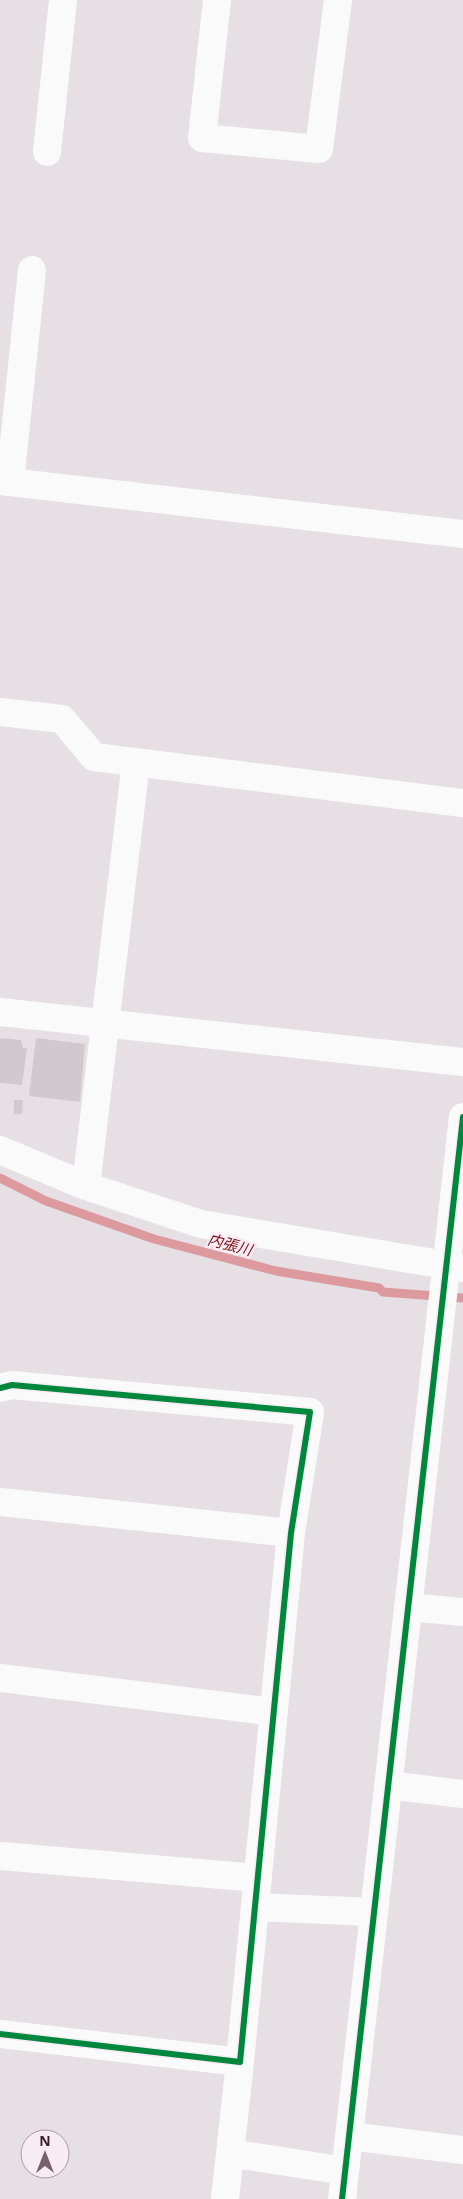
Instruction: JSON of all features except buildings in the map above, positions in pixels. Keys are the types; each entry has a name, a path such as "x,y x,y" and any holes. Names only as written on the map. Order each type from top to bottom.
{"street":[{"path":"47,152 63,0"},
{"path":"217,0 202,138 319,150 338,0"},
{"path":"32,270 5,482 463,534"},
{"path":"0,712 62,719 94,757 463,803"},
{"path":"86,1186 136,762"},
{"path":"0,1012 463,1062"},
{"path":"342,2199 408,1607 449,1309 463,1117"},
{"path":"0,1150 86,1186 201,1224 452,1270"},
{"path":"0,1388 12,1385 310,1412 291,1533 225,2199"},
{"path":"0,1502 291,1533"},
{"path":"408,1607 463,1612"},
{"path":"0,1678 274,1712"},
{"path":"388,1785 463,1794"},
{"path":"0,1856 258,1878"},
{"path":"255,1907 374,1912"},
{"path":"0,2034 240,2062"},
{"path":"349,2136 463,2150"},
{"path":"230,2153 345,2171"}],"waterway":[{"name":"内張川","path":"0,1178 46,1201 154,1239 276,1271 379,1288 383,1292 463,1298"}],"cycle path":[{"path":"342,2199 463,1117"},
{"path":"0,1388 12,1385 310,1412 291,1533 240,2062 0,2034"}]}
